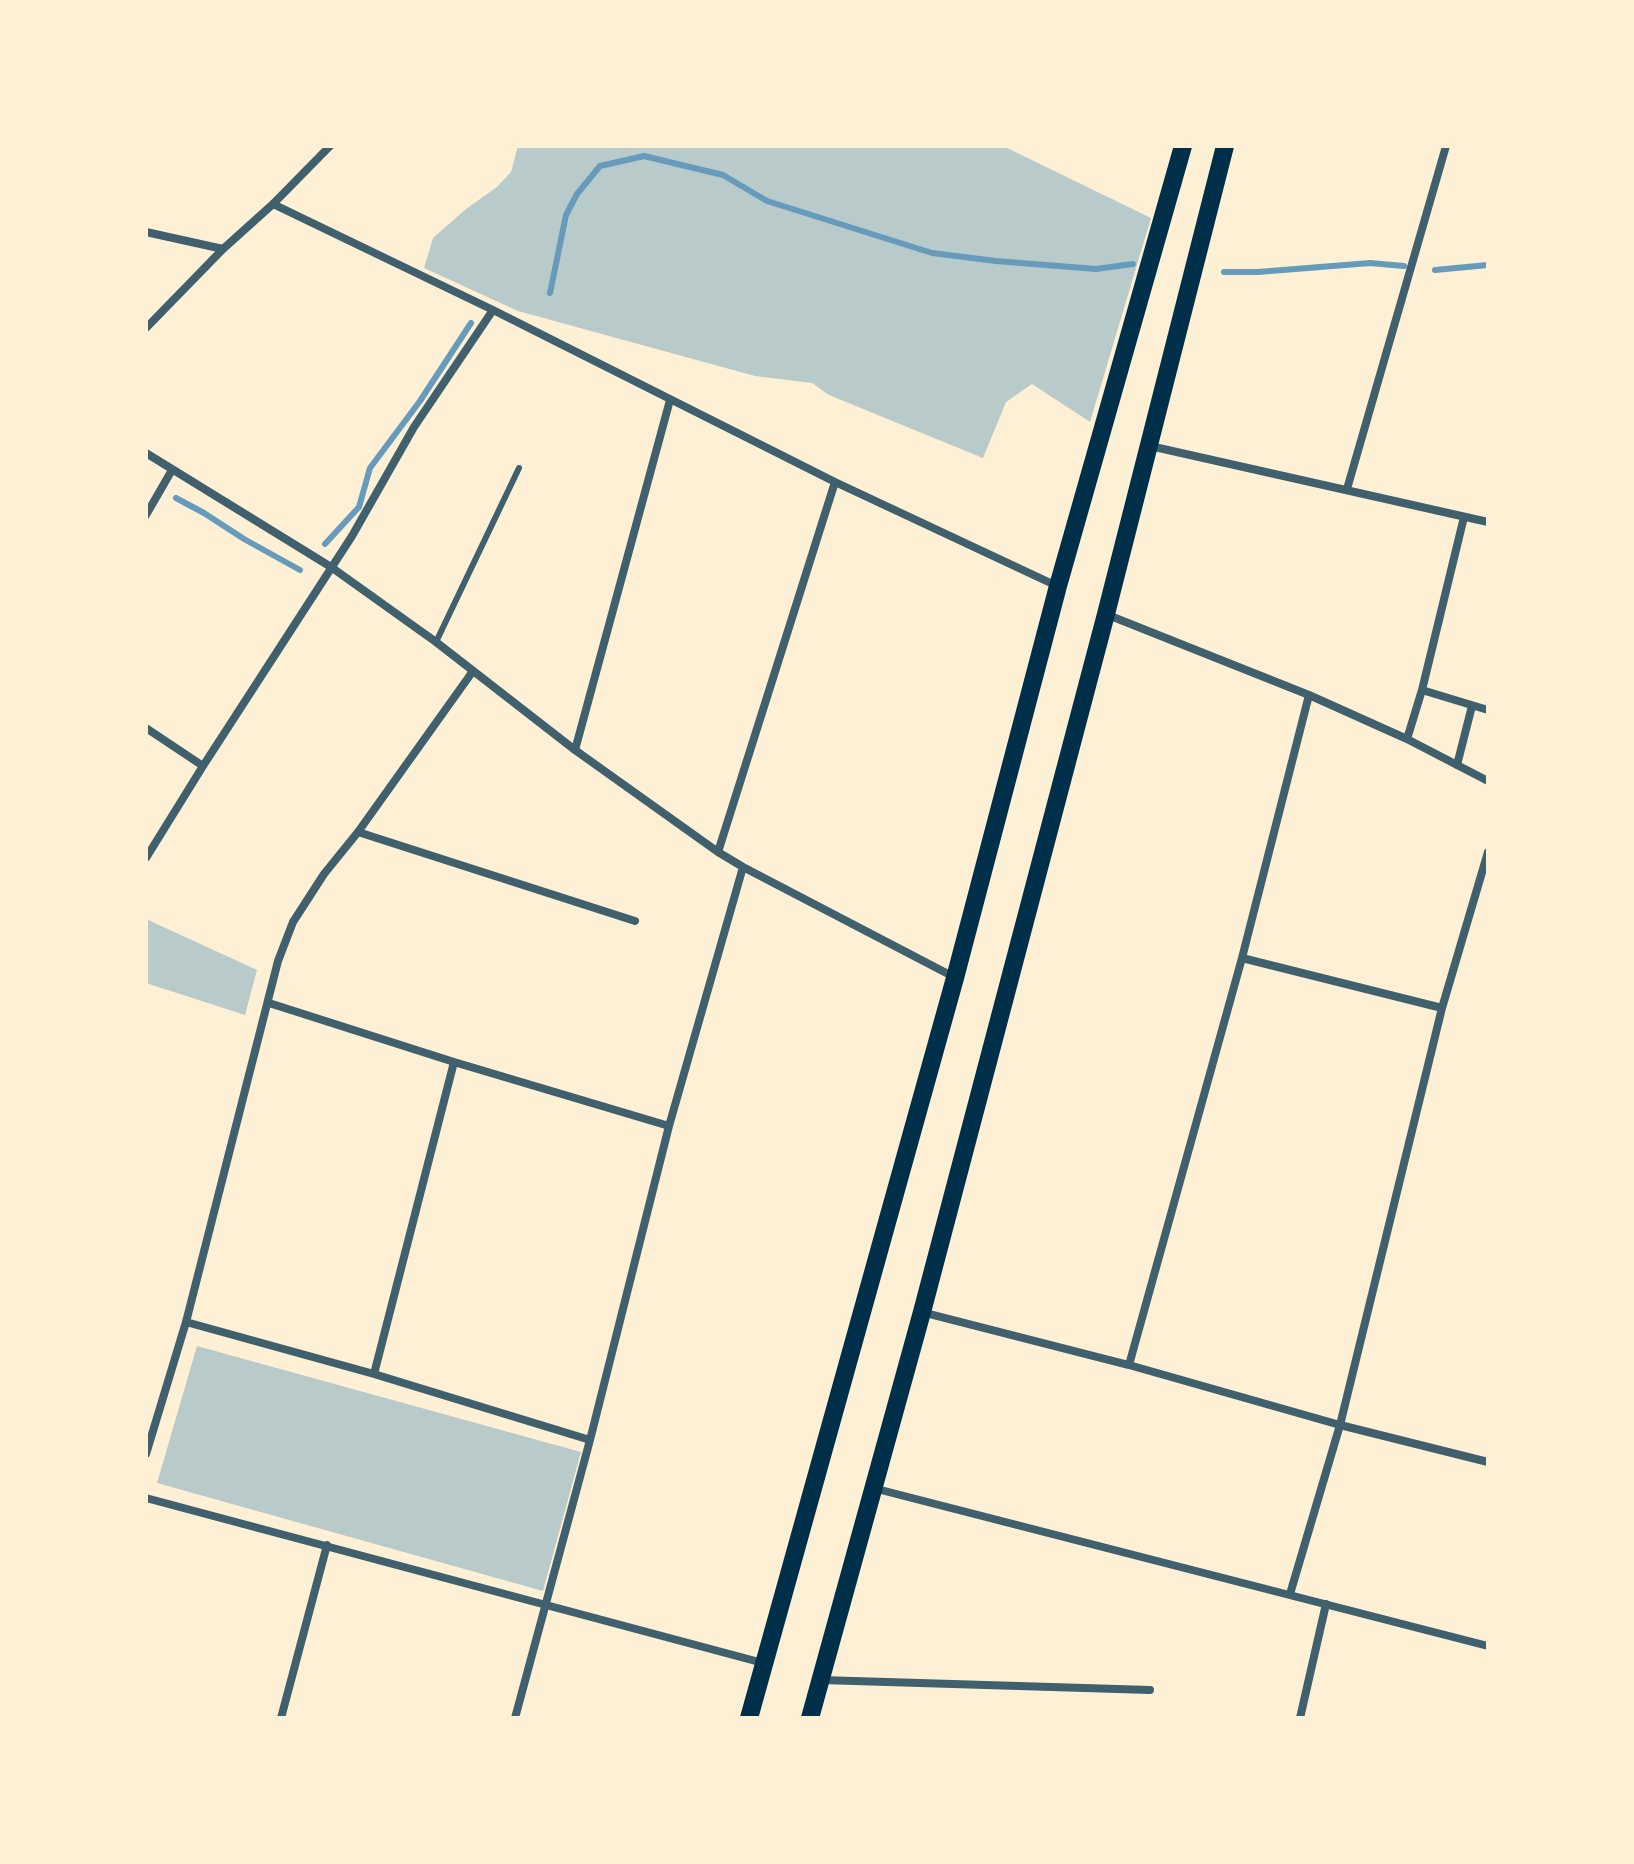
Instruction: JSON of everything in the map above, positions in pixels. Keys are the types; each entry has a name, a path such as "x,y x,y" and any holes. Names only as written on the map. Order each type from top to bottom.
{"main road":[{"path":"749,1718 955,978 1058,586 1183,146"},
{"path":"810,1718 922,1312 1150,446 1225,146"}],"street":[{"path":"146,328 330,146"},
{"path":"1347,489 1446,146"},
{"path":"273,204 493,310 835,482 1058,586"},
{"path":"146,232 223,249"},
{"path":"146,858 379,491 414,427 493,310"},
{"path":"575,750 670,400"},
{"path":"1150,446 1488,522"},
{"path":"146,453 331,567 436,642 575,750 718,852 955,978"},
{"path":"146,515 172,470"},
{"path":"718,852 835,482"},
{"path":"1407,739 1464,517"},
{"path":"1106,614 1309,695 1407,739 1488,781"},
{"path":"146,1454 186,1322 278,961 293,922 324,874 358,832 473,671"},
{"path":"1422,690 1488,710"},
{"path":"1129,1365 1242,958 1309,695"},
{"path":"1457,765 1472,706"},
{"path":"146,728 203,766"},
{"path":"358,832 635,921"},
{"path":"1290,1594 1340,1425 1442,1008 1488,852"},
{"path":"515,1718 590,1440 669,1126 743,867"},
{"path":"1242,958 1442,1008"},
{"path":"269,1003 669,1126"},
{"path":"374,1374 454,1062"},
{"path":"922,1312 1488,1462"},
{"path":"186,1322 374,1374 590,1440"},
{"path":"872,1488 1488,1646"},
{"path":"146,1498 765,1663"},
{"path":"281,1718 327,1545"},
{"path":"1300,1718 1326,1604"},
{"path":"821,1680 1150,1690"}],"lane":[{"path":"436,642 519,468"}],"shaded area":[{"path":"518,146 1003,146 1151,218 1090,422 1032,384 1006,402 983,458 829,395 812,383 755,376 518,311 424,268 433,238 497,187 511,172"},
{"path":"146,919 257,970 245,1015 146,983"},
{"path":"197,1346 581,1452 543,1591 157,1483"}],"waterway":[{"path":"550,293 566,215 577,194 600,166 644,156 723,175 767,201 932,253 1096,269 1133,264"},
{"path":"1224,272 1370,263 1404,266"},
{"path":"1435,270 1488,265"},
{"path":"325,544 359,507 370,468 420,401 471,323"},
{"path":"176,498 300,570"}]}
